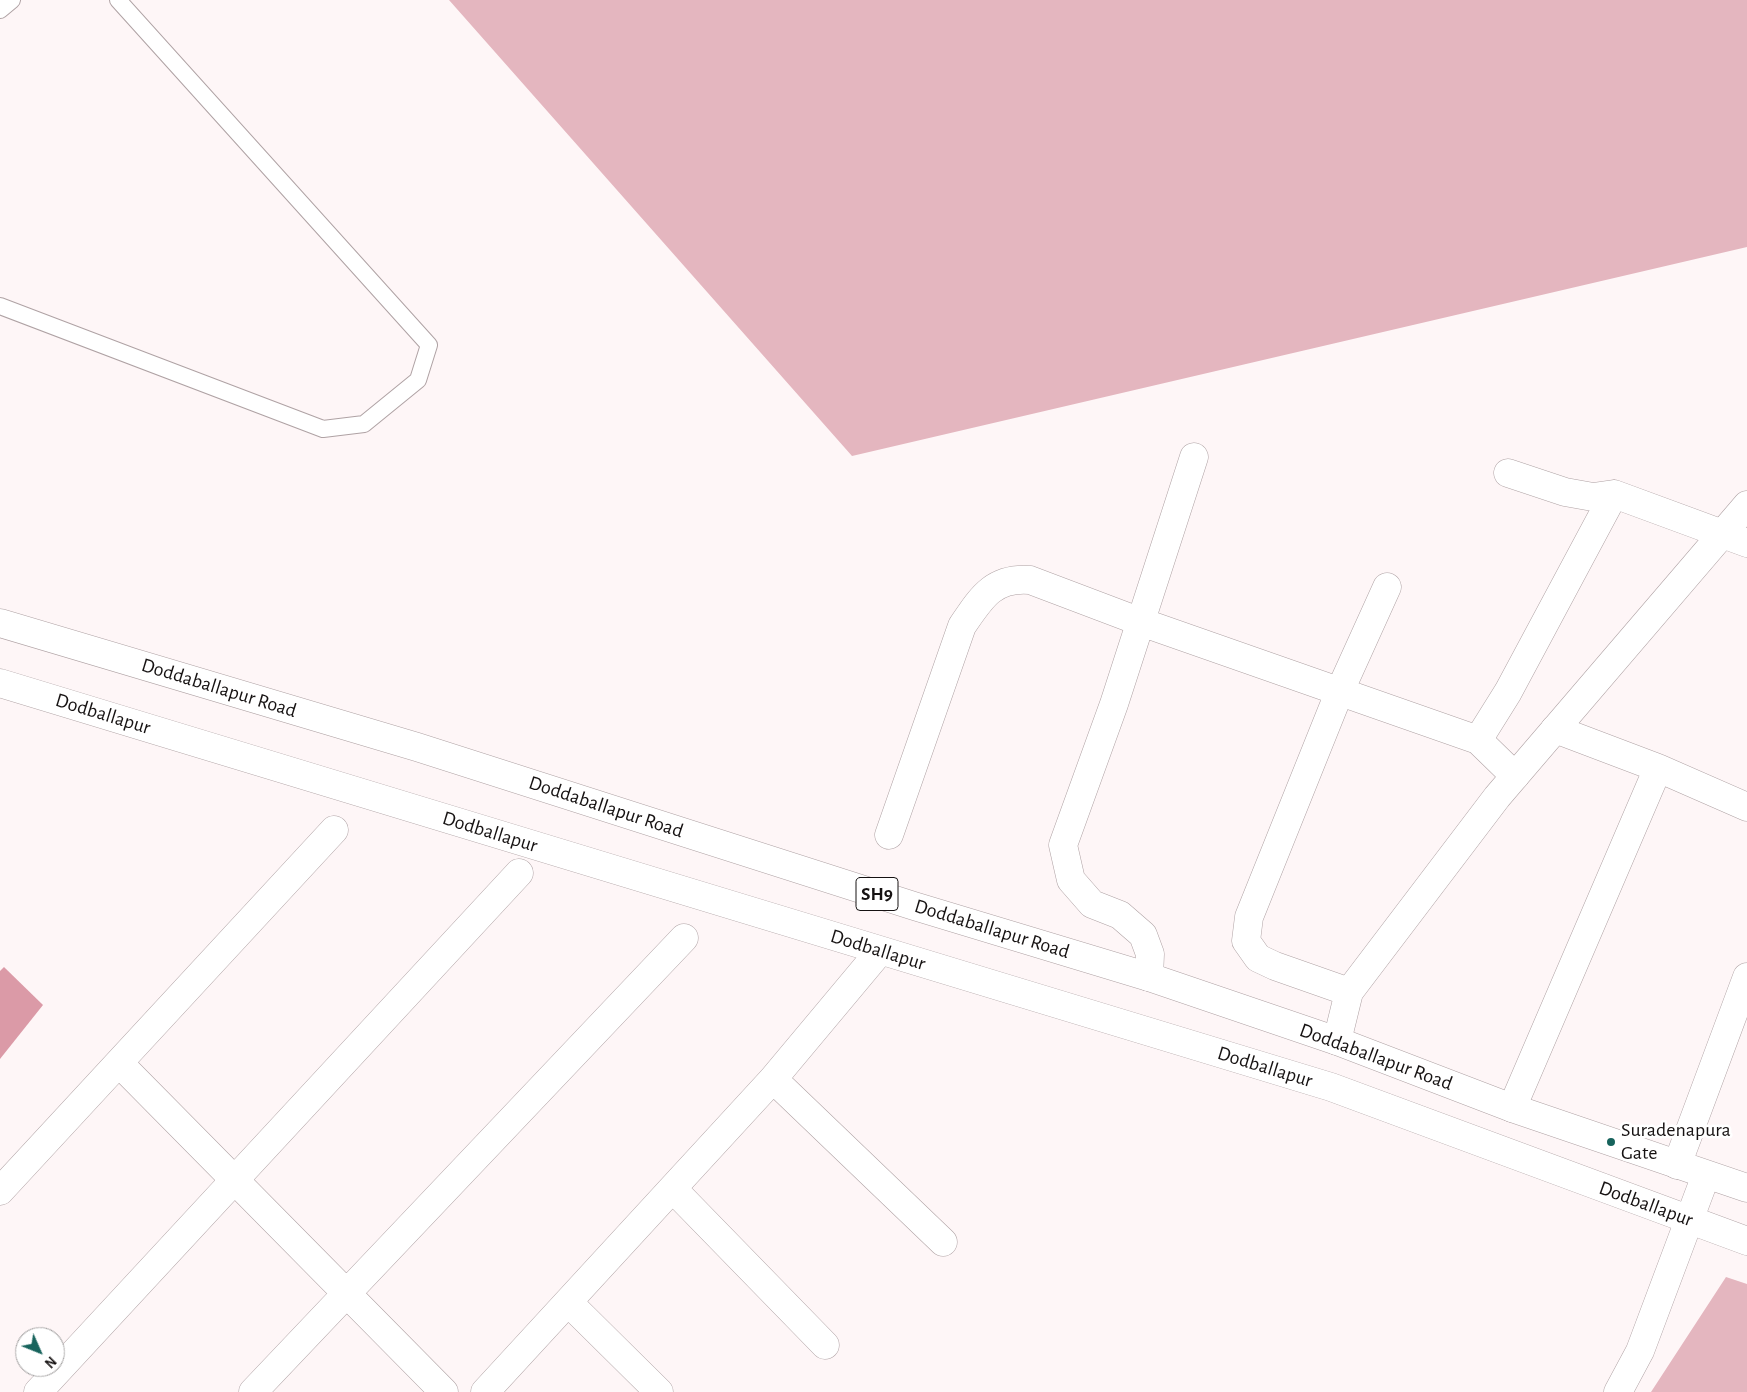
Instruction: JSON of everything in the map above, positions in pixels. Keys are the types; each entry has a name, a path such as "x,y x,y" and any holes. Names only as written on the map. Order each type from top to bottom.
{"street":[{"path":"1149,977 1150,954 1143,935 1120,915 1092,904 1071,880 1063,845 1114,704 1194,457"},
{"path":"1508,473 1565,492 1593,497 1614,494 1735,538"},
{"path":"1478,740 1508,692 1614,494"},
{"path":"1336,1041 1349,992 1497,797 1555,729 1735,538 1747,505"},
{"path":"889,835 962,626 978,602 996,586 1014,579 1030,580 1140,622 1478,740 1515,776"},
{"path":"1349,992 1275,966 1258,958 1246,941 1249,917 1339,693 1387,587"},
{"name":"Doddaballapur Road","path":"0,623 417,747 914,906 1149,977 1336,1041 1512,1108 1747,1188"},
{"name":"Dodballapur","path":"0,683 1330,1087 1747,1241"},
{"path":"1555,729 1658,768 1747,807"},
{"path":"1512,1108 1658,768"},
{"path":"0,1191 334,830"},
{"path":"38,1392 519,873"},
{"path":"253,1392 684,938"},
{"path":"485,1392 773,1079 880,950"},
{"path":"1676,1165 1747,977"},
{"path":"119,1063 444,1392"},
{"path":"773,1079 943,1242"},
{"path":"1618,1392 1640,1351 1706,1175"},
{"path":"673,1189 825,1344"},
{"path":"568,1302 659,1392"}],"lane":[{"path":"0,10 12,0"},
{"path":"0,306 324,429 364,424 418,380 430,346 118,0"}],"shaded area":[{"path":"449,0 1747,0 1747,247 852,456"},
{"path":"4,967 43,1005 0,1059 0,971"},
{"path":"1726,1277 1747,1284 1747,1392 1651,1392"}],"place":[{"name":"Suradenapura Gate","path":"1611,1142"}]}
